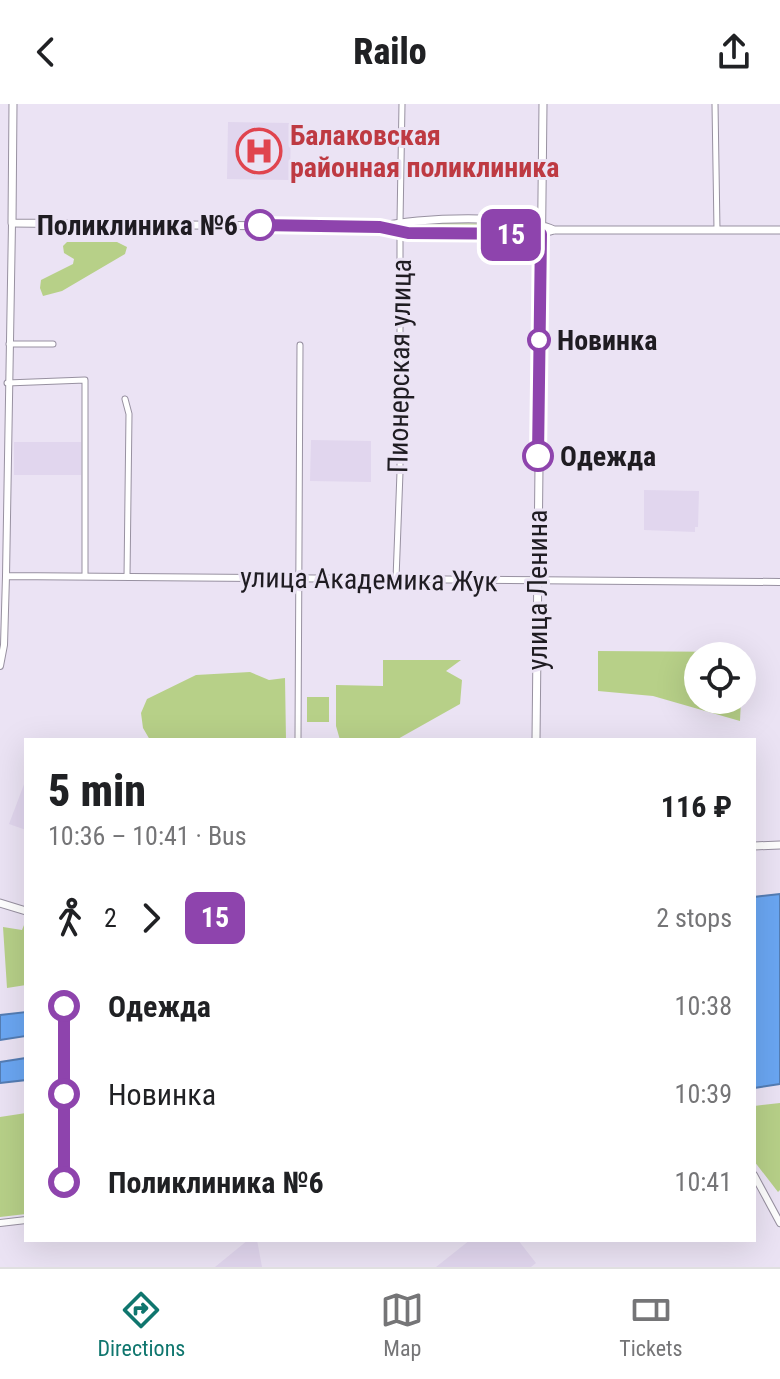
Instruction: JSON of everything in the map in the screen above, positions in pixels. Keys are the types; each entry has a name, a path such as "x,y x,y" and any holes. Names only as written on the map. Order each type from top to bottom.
{"main road":[{"path":"13,104 12,223 380,227 400,232 541,234 554,230 780,230"},
{"name":"улица Ленина","path":"536,738 543,104"},
{"path":"380,227 400,222 519,221 541,224 554,230"},
{"name":"Пионерская улица","path":"400,222 400,232"},
{"path":"756,846 780,845"},
{"path":"0,903 24,910"}],"street":[{"name":"Пионерская улица","path":"400,222 402,104"},
{"path":"715,104 717,231"},
{"path":"0,666 4,645 5,385 12,223"},
{"name":"Пионерская улица","path":"396,579 400,472 400,232"},
{"path":"8,344 53,344"},
{"path":"298,738 300,345"},
{"path":"5,385 85,380 85,576"},
{"path":"125,399 129,414 127,577"},
{"name":"улица Академика Жук","path":"4,579 85,576 780,582"},
{"path":"756,1179 780,1223"},
{"path":"0,1223 24,1220"}],"shaded area":[{"name":"Балаковская районная поликлиника","path":"228,122 291,123 290,180 227,179"},
{"path":"311,440 371,441 371,482 310,481"},
{"path":"14,442 81,442 81,475 14,475"},
{"path":"644,490 699,491 698,527 695,527 695,532 644,530"},
{"path":"24,784 24,829 9,824"},
{"path":"246,1242 257,1242 262,1267 215,1267"},
{"path":"467,1242 520,1242 536,1263 531,1267 436,1267"}],"green space":[{"path":"411,223 525,224 526,231 412,230"},
{"path":"67,242 117,242 127,247 125,254 62,291 43,296 41,280 73,264 74,259 64,253 63,246"},
{"path":"598,651 684,652 684,705 653,696 598,691"},
{"path":"383,660 461,660 446,671 462,680 460,704 400,738 339,738 336,726 336,685 383,686"},
{"path":"250,672 269,680 285,678 286,738 149,738 143,728 141,713 147,699 196,675"},
{"path":"307,697 329,697 329,722 307,722"},
{"path":"716,714 740,714 740,721"},
{"path":"24,925 24,985 7,988 3,927 22,930"},
{"path":"780,1103 778,1192 756,1164 756,1106"},
{"path":"24,1113 24,1214 0,1217 0,1117"}],"water":[{"path":"780,894 780,1084 756,1088 756,897"},
{"path":"24,1012 24,1036 0,1040 0,1015"},
{"path":"24,1058 24,1080 0,1083 0,1062"}],"bus line":[{"name":"15","path":"260,225 380,227 408,233 541,234 538,456"}],"place":[{"name":"Балаковская районная поликлиника","path":"259,151"},
{"name":"Поликлиника №6","path":"260,225"},
{"name":"Новинка","path":"539,340"},
{"name":"Одежда","path":"538,456"}]}
